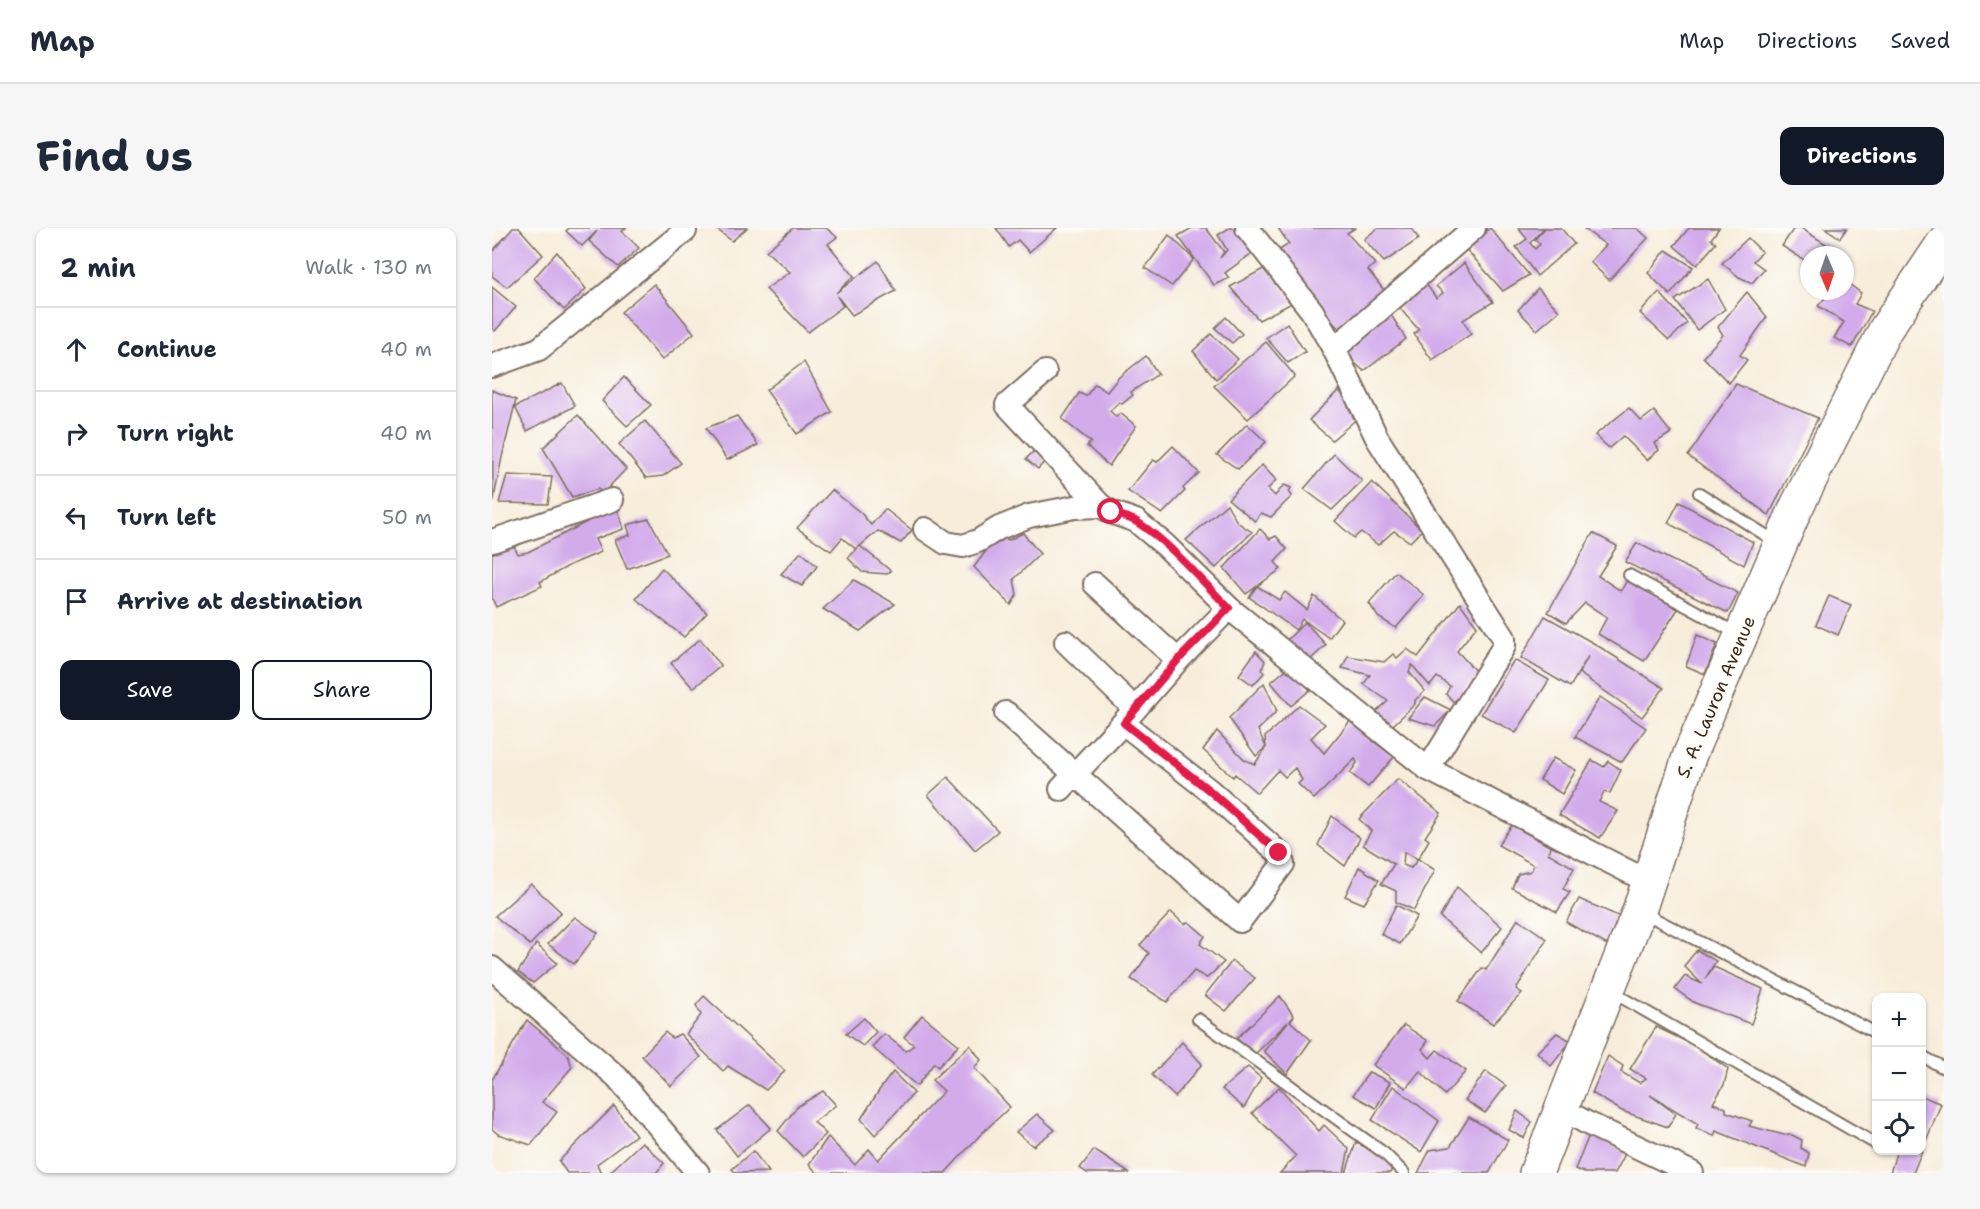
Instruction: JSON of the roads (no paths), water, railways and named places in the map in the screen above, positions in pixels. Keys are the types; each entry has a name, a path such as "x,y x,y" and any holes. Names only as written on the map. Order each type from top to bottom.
{"highway":[{"name":"S. A. Lauron Avenue","path":"1536,1173 1609,991 1644,896 1690,754 1796,508 1885,330 1944,242"}],"street":[{"path":"1246,228 1312,311 1334,349 1377,438 1504,638 1504,646 1428,769"},
{"path":"1334,349 1474,228"},
{"path":"492,366 539,349 685,231"},
{"path":"1046,372 1007,405 1101,506 1136,521 1165,544 1229,608 1428,769 1644,896"},
{"path":"492,541 612,500"},
{"path":"925,529 946,543 969,545 1005,525 1029,516 1075,507 1101,506"},
{"path":"1095,584 1178,660"},
{"path":"1069,782 1178,660 1229,608"},
{"path":"1006,714 1069,782 1240,921 1283,864 1279,853 1129,716 1066,642"},
{"path":"492,968 617,1077 698,1173"},
{"path":"1562,1109 1692,1173"}],"lane":[{"path":"1699,493 1781,544"},
{"path":"1629,575 1741,636"},
{"path":"1644,896 1872,1031"},
{"path":"1609,991 1872,1142"},
{"path":"1198,1019 1384,1153 1404,1173"},
{"path":"1926,1058 1944,1068"}]}
